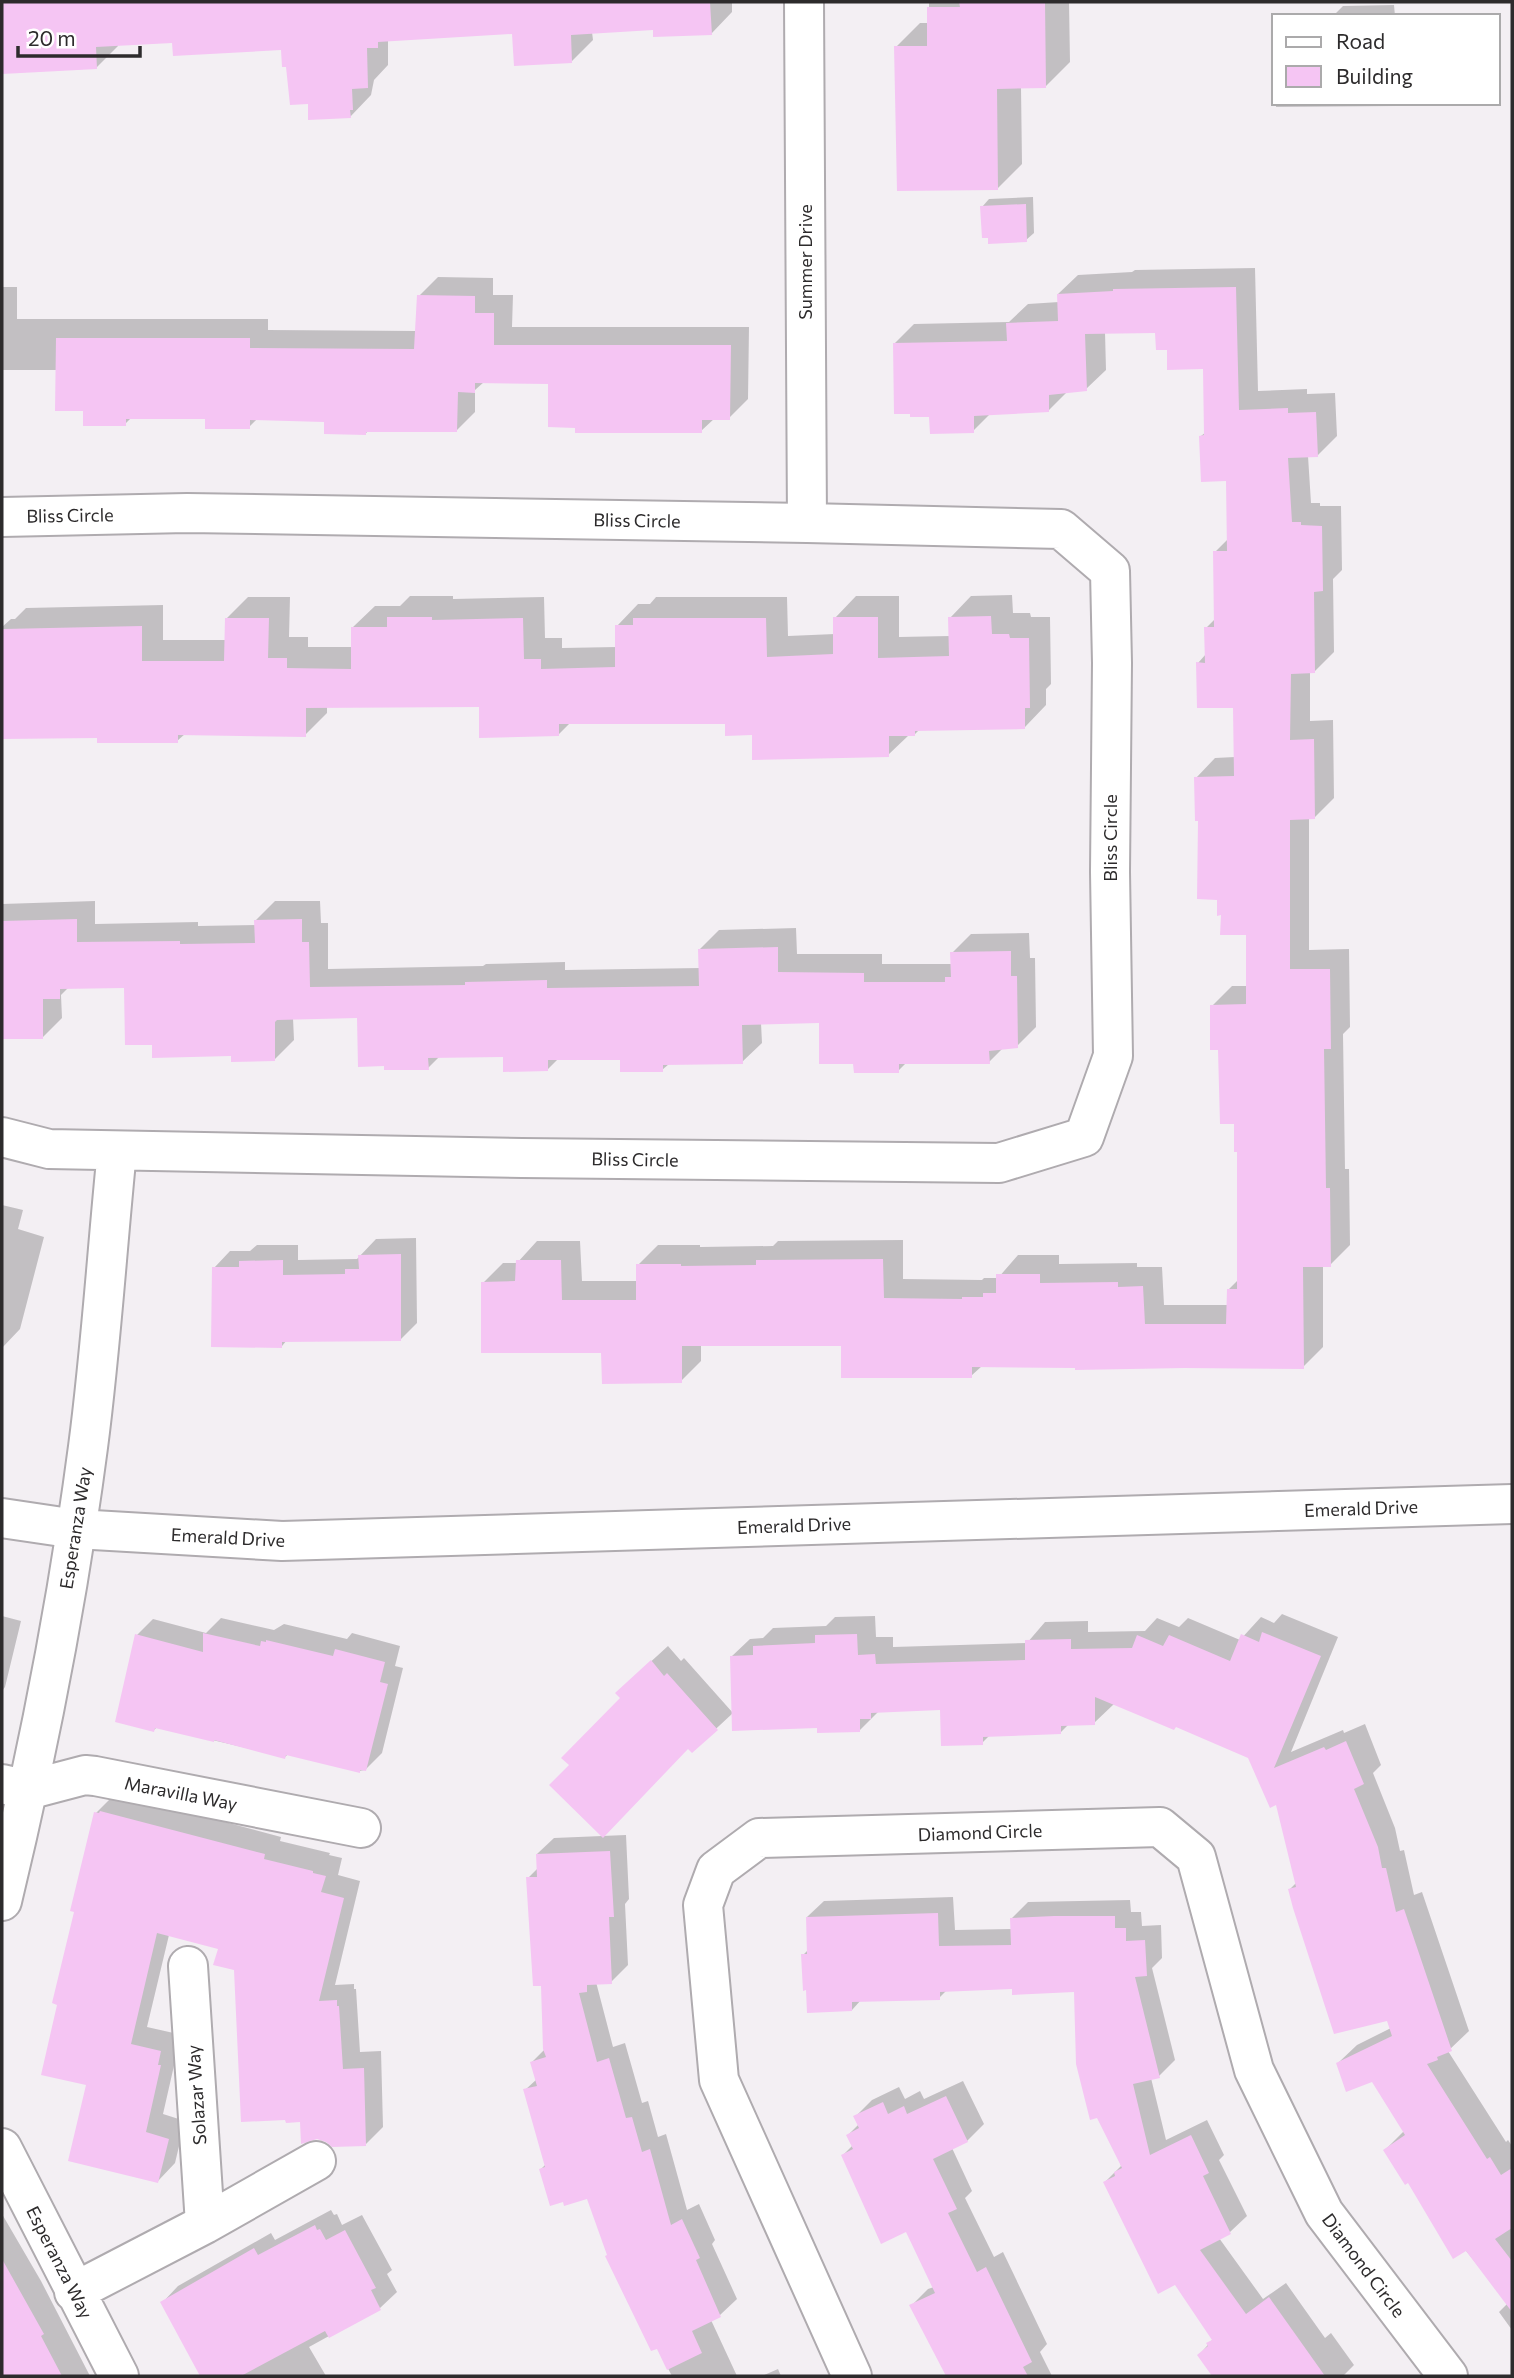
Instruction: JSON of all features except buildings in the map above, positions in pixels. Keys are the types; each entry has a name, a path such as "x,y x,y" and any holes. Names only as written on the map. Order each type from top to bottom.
{"street":[{"name":"Summer Drive","path":"804,2 807,523"},
{"name":"Bliss Circle","path":"2,517 187,513 1061,529 1111,571 1110,872 1113,1056 1084,1137 999,1163 117,1151 49,1149 2,1137"},
{"name":"Esperanza Way","path":"2,1901 15,1787 76,1529 89,1444 117,1151"},
{"name":"Emerald Drive","path":"2,1518 76,1529 282,1541 1512,1504"},
{"name":"Maravilla Way","path":"15,1787 85,1775 95,1776 362,1828"},
{"name":"Diamond Circle","path":"852,2376 719,2080 703,1905 716,1870 759,1838 1160,1827 1196,1857 1254,2070 1324,2213 1447,2376"},
{"name":"Solazar Way","path":"188,1966 205,2224"},
{"name":"Esperanza Way","path":"2,2148 119,2376"},
{"path":"74,2292 205,2224 316,2161"}]}
